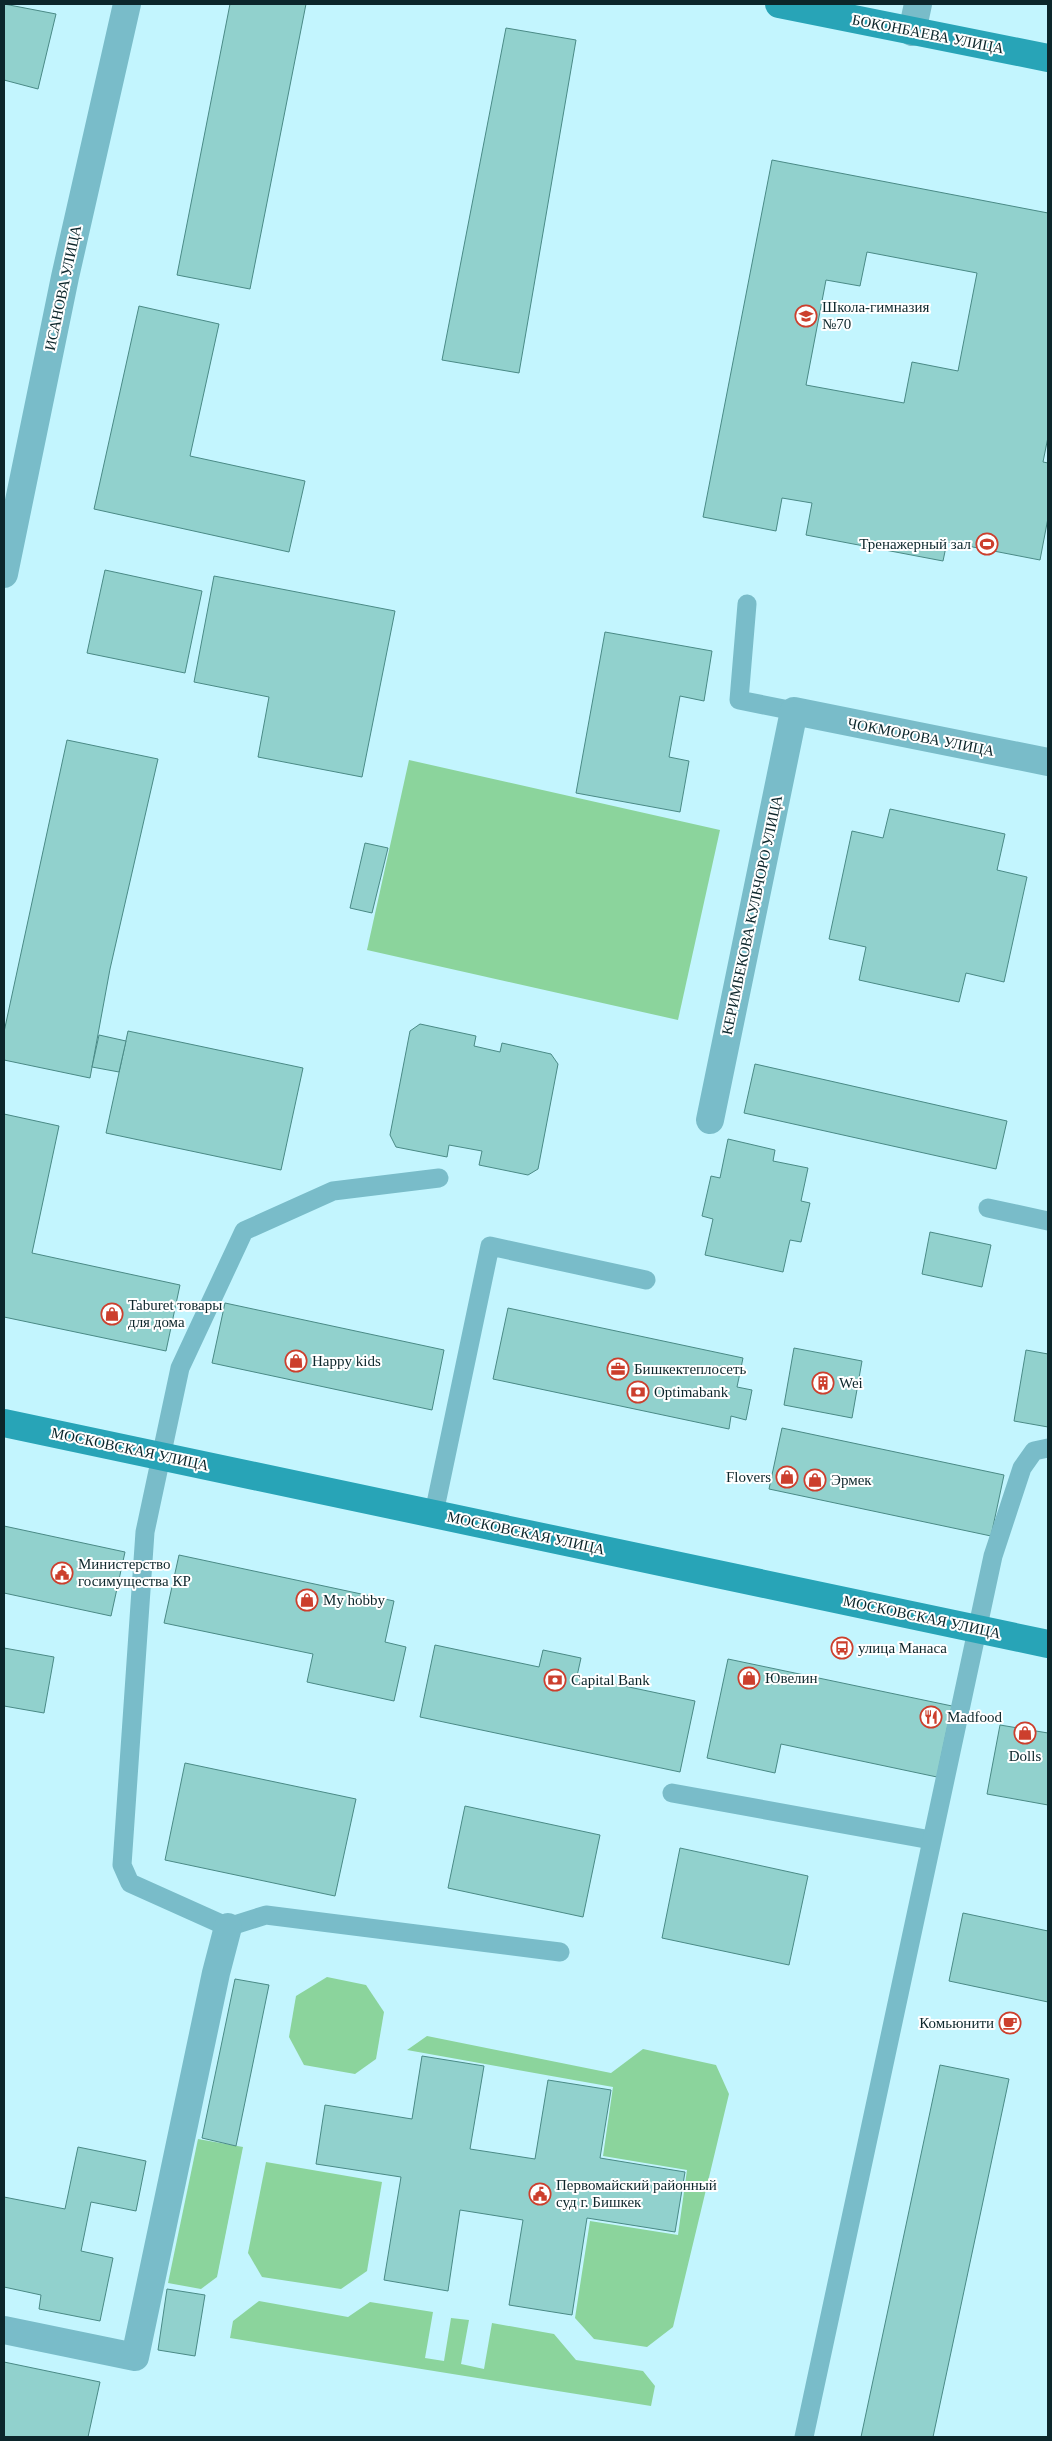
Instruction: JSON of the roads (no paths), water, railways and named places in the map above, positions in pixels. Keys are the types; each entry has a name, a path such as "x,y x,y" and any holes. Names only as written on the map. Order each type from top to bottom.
{"main road":[{"name":"БОКОНБАЕВА УЛИЦА","path":"779,4 1048,58"},
{"name":"МОСКОВСКАЯ УЛИЦА","path":"4,1422 1048,1644"}],"street":[{"name":"ИСАНОВА УЛИЦА","path":"4,574 67,268 127,4"},
{"path":"912,32 918,4"},
{"name":"ЧОКМОРОВА УЛИЦА","path":"794,711 1048,762"},
{"name":"КЕРИМБЕКОВА КУЛЬЧОРО УЛИЦА","path":"710,1120 794,711"},
{"path":"4,2330 134,2358 216,1973 228,1927"}],"lane":[{"path":"747,604 739,700 794,711"},
{"path":"439,1178 333,1191 244,1231 180,1368 145,1532 122,1865 130,1883 228,1927 266,1915 560,1952"},
{"path":"988,1208 1048,1221"},
{"path":"434,1513 490,1246 646,1280"},
{"path":"804,2437 993,1556 1022,1468 1034,1451 1048,1448"},
{"path":"672,1793 931,1840"}],"place":[{"name":"Школа-гимназия №70","path":"806,316"},
{"name":"Тренажерный зал","path":"987,544"},
{"name":"Taburet товары для дома","path":"112,1314"},
{"name":"Happy kids","path":"296,1361"},
{"name":"Бишкектеплосеть","path":"618,1369"},
{"name":"Wei","path":"823,1383"},
{"name":"Optimabank","path":"638,1392"},
{"name":"Flovers","path":"787,1477"},
{"name":"Эрмек","path":"815,1480"},
{"name":"Министерство госимущества КР","path":"62,1573"},
{"name":"My hobby","path":"307,1600"},
{"name":"улица Манаса","path":"842,1648"},
{"name":"Ювелин","path":"749,1678"},
{"name":"Capital Bank","path":"555,1680"},
{"name":"Madfood","path":"931,1717"},
{"name":"Dolls","path":"1025,1733"},
{"name":"Комьюнити","path":"1010,2023"},
{"name":"Первомайский районный суд г. Бишкек","path":"540,2194"}]}
